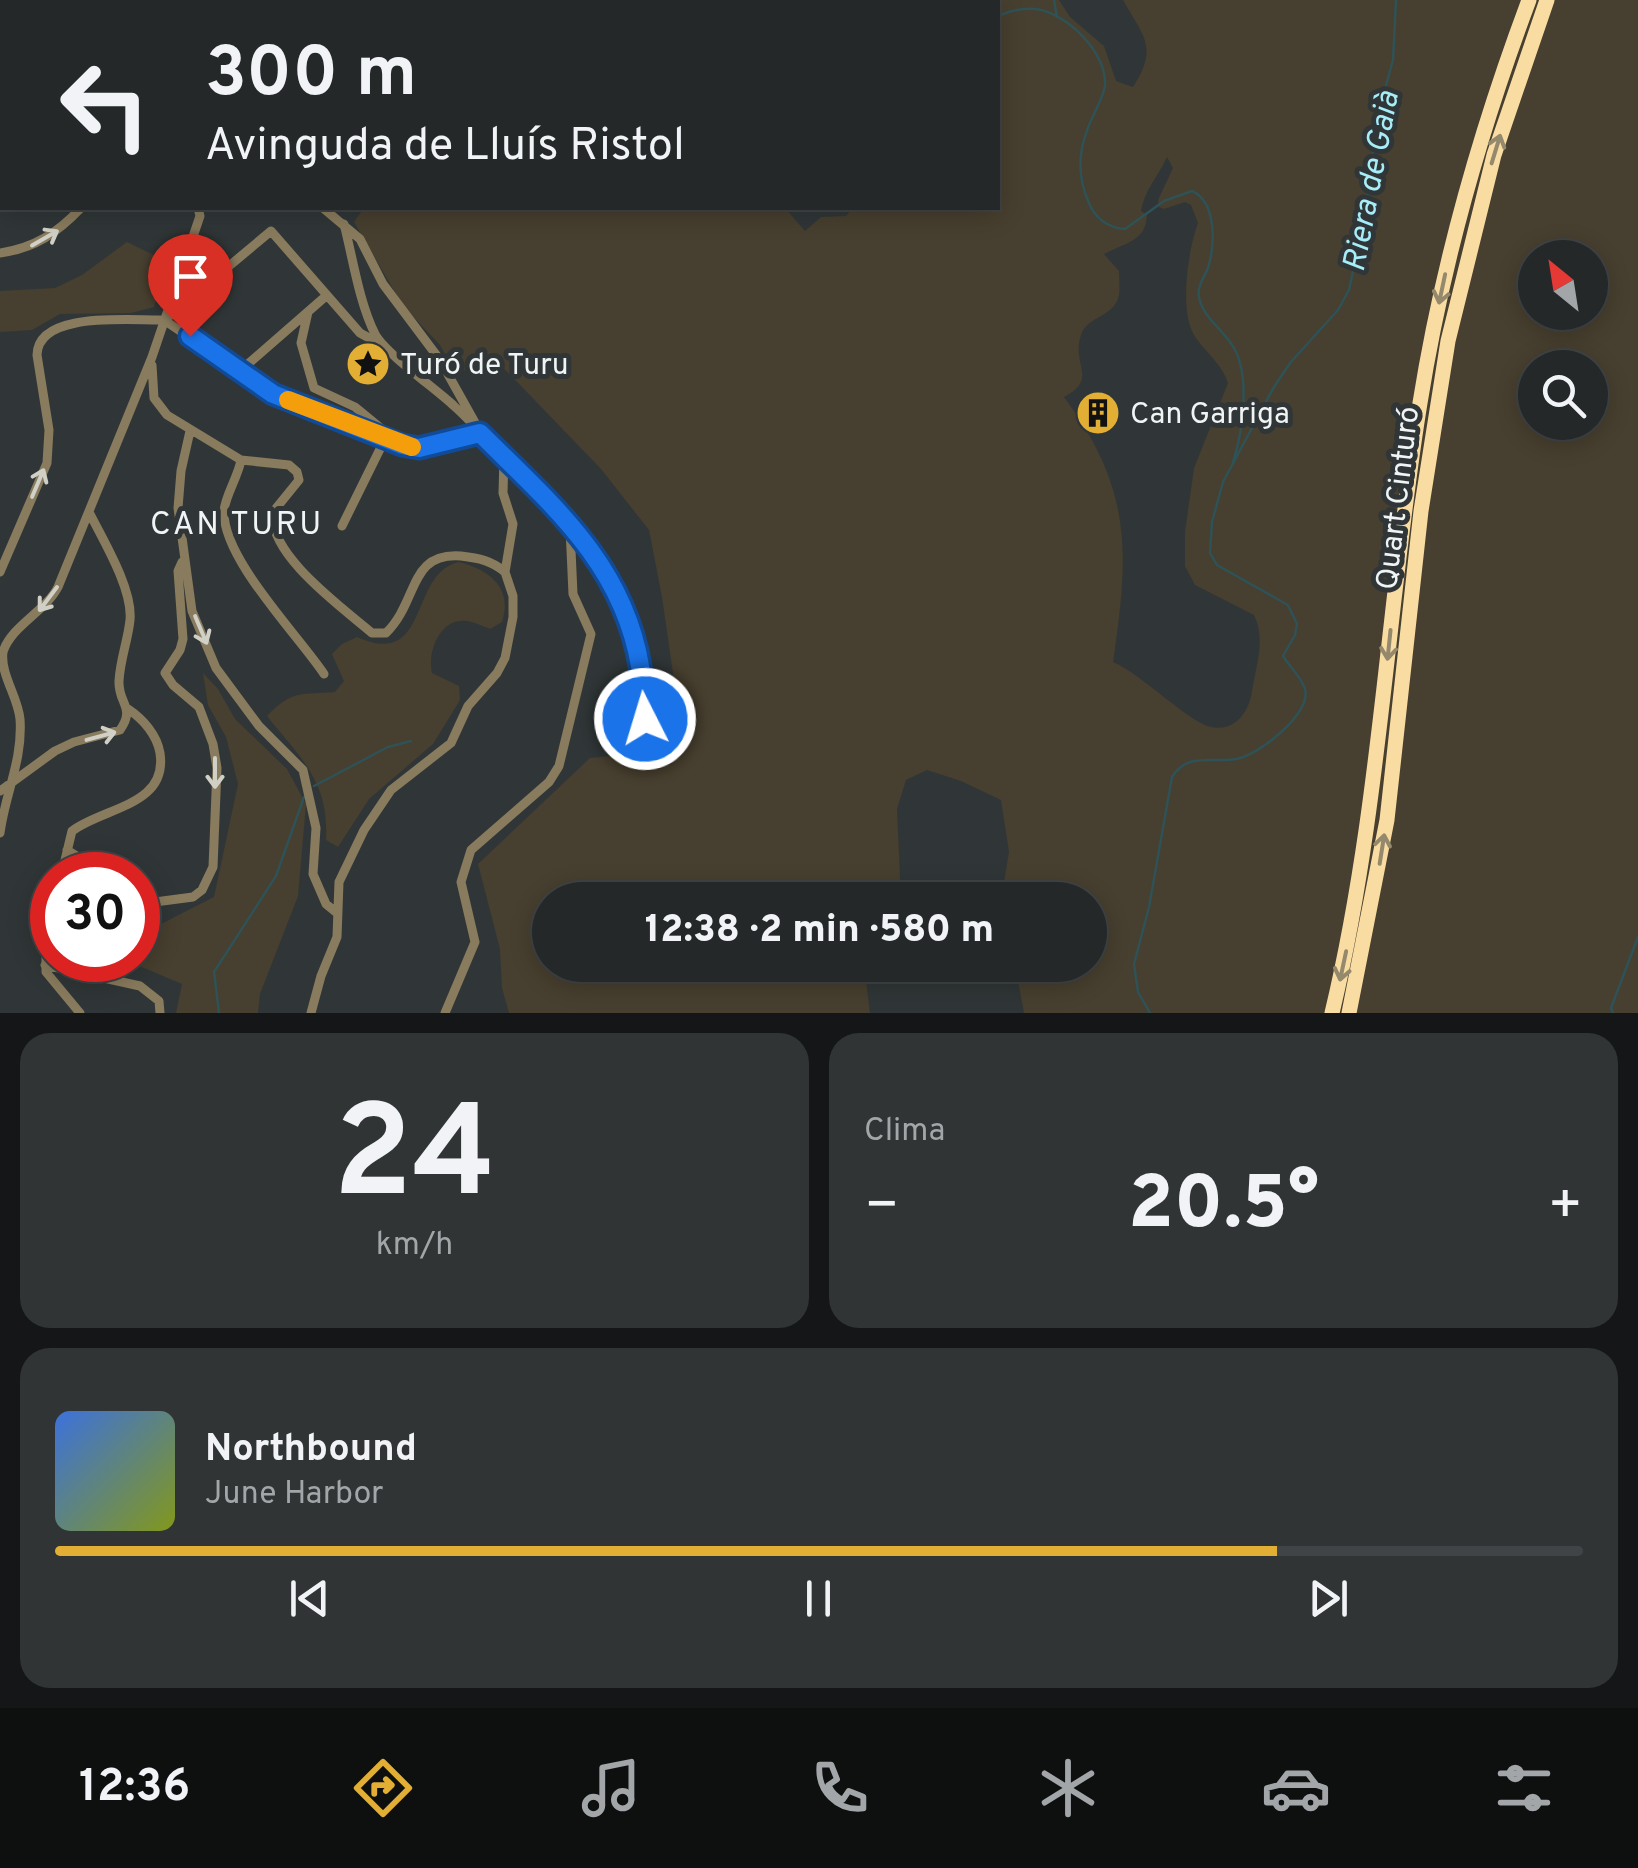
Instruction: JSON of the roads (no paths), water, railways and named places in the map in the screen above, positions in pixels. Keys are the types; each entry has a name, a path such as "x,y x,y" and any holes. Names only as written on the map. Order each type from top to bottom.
{"highway":[{"name":"Quart Cinturó","path":"1526,33 1529,0"},
{"name":"Quart Cinturó","path":"1332,1013 1366,841 1420,401 1444,278 1526,33 1547,0"},
{"name":"Quart Cinturó","path":"1349,1013 1379,874 1421,511 1473,198"}],"street":[{"path":"0,253 24,250 56,233 79,210"},
{"path":"0,833 7,794 15,779 20,713 2,668 2,653 10,638 53,597 152,357 200,216 198,210"},
{"path":"326,210 360,239 384,284 440,360 480,433"},
{"path":"344,224 375,336 555,504 618,591 629,618 648,699 638,733"},
{"path":"164,320 271,231 365,337 375,336"},
{"path":"241,370 326,296"},
{"path":"308,312 301,343 314,388 355,407 383,430 385,439 342,526"},
{"path":"0,572 47,463 49,430 37,346 44,334 62,323 164,320 273,394 385,439 419,448 480,433"},
{"path":"152,357 156,404 190,431 241,460 289,466 297,472 298,480 273,512 275,536 310,579 372,633 386,633 401,619 424,565 442,555 483,559 505,572"},
{"path":"190,431 178,508 192,611 216,668 259,726 303,770 316,828 314,874 320,894 340,921 311,1013"},
{"path":"337,913 339,886 364,830 391,790 451,743 468,706 505,658 514,616 513,596 505,572 513,524 503,493 504,456"},
{"path":"241,460 224,512 232,543 261,594 324,674"},
{"path":"0,792 74,742 120,730 128,719 128,709 119,692 119,676 131,615 121,577 89,512"},
{"path":"445,1013 474,942 462,882 471,850 549,782 559,766 591,634 572,594 570,528"},
{"path":"160,901 193,897 202,890 213,867 217,768 213,744 198,707 173,685 166,673 183,638 178,570 183,559"},
{"path":"70,852 67,850 70,834 76,828 146,796 158,778 159,748 140,717 128,709"},
{"path":"0,782 15,779"},
{"path":"320,894 328,894 339,886"},
{"path":"54,982 80,1013"},
{"path":"122,982 153,992 160,1013"}],"waterway":[{"path":"1054,0 1057,17"},
{"name":"Riera de Gaià","path":"1150,1013 1138,992 1134,964 1149,907 1172,777 1193,761 1236,759 1257,750 1292,721 1305,699 1303,685 1283,656 1297,624 1288,605 1217,565 1210,553 1212,522 1223,482 1274,387 1290,363 1338,310 1349,290 1365,214 1378,114 1393,60 1396,0"},
{"path":"1000,15 1026,9 1048,12 1072,26 1099,60 1104,89 1085,136 1080,169 1085,192 1099,218 1125,229 1164,201 1192,191 1206,204 1212,225 1212,248 1199,297 1207,315 1237,354 1243,384 1240,434 1233,462"},
{"path":"314,786 388,747 411,741"},
{"path":"219,1013 214,972 276,876 304,797"},
{"path":"1613,1013 1611,1008 1638,937"}],"place":[{"name":"Turó de Turu","path":"368,364"},
{"name":"Can Garriga","path":"1098,413"}],"district":[{"name":"CAN TURU","path":"237,523"}]}
